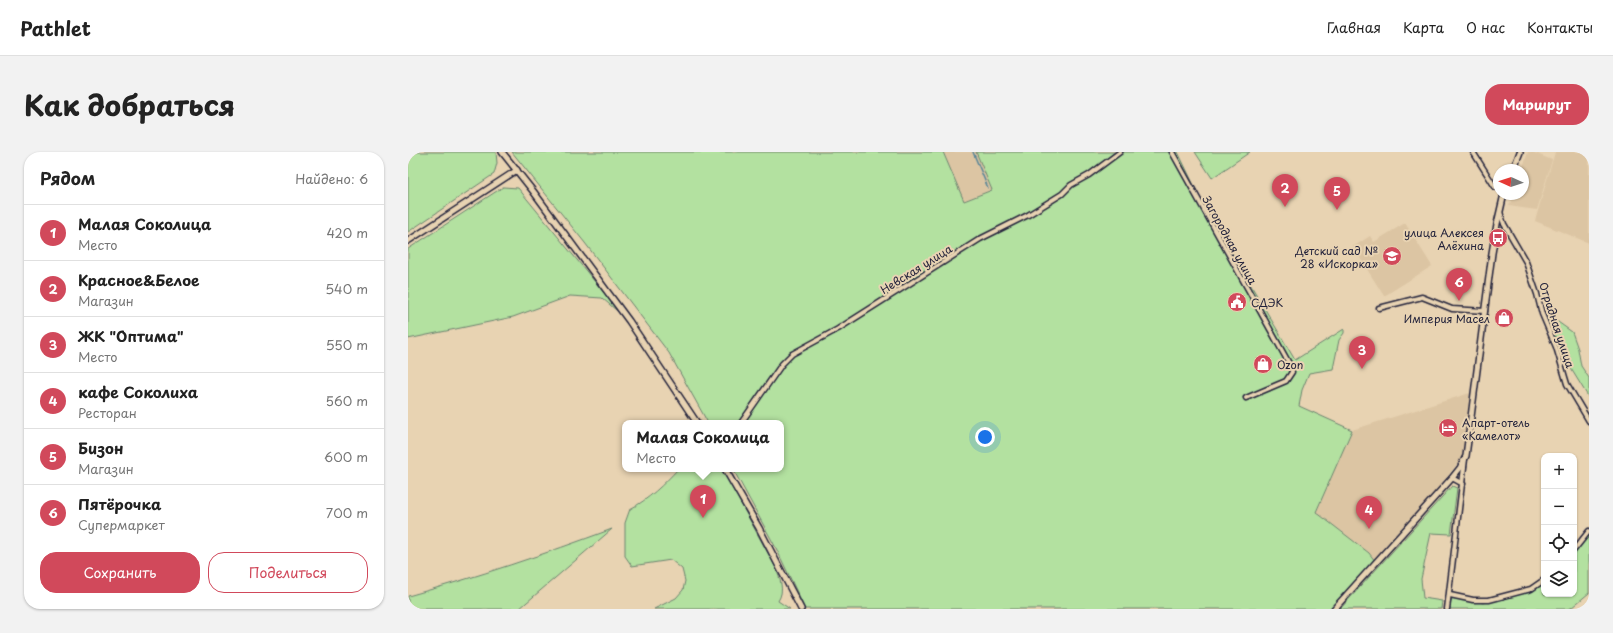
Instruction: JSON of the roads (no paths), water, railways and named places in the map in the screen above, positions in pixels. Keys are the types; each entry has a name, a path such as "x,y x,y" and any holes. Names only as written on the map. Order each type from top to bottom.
{"street":[{"path":"502,152 630,321 695,420"},
{"name":"Невская улица","path":"743,420 782,364 792,354 838,329 980,239 1028,215 1062,194 1071,185 1088,175 1120,152"},
{"name":"Загородная улица","path":"1172,152 1291,367 1292,372 1286,381 1246,398"},
{"path":"1473,152 1493,183"},
{"path":"1515,164 1520,152"},
{"path":"408,241 517,170"},
{"path":"1447,609 1450,595 1492,253 1503,200"},
{"name":"Отрадная улица","path":"1500,211 1504,224 1526,262 1542,314 1556,347 1567,384 1589,421"},
{"path":"1379,308 1422,297 1452,309 1485,311"},
{"path":"1334,609 1452,478 1460,468 1466,456"},
{"path":"727,472 759,528 801,609"},
{"path":"1452,478 1463,484"},
{"path":"1577,546 1589,531"},
{"path":"1450,595 1473,600 1489,600 1531,589 1541,582"}],"waterway":[{"path":"973,152 988,188"}],"place":[{"name":"Красное&Белое","path":"1285,207"},
{"name":"Бизон","path":"1337,210"},
{"name":"улица Алексея Алёхина","path":"1498,238"},
{"name":"Детский сад № 28 «Искорка»","path":"1392,256"},
{"name":"Пятёрочка","path":"1459,301"},
{"name":"СДЭК","path":"1237,302"},
{"name":"Империя Масел","path":"1504,318"},
{"name":"Ozon","path":"1263,364"},
{"name":"ЖК \"Оптима\"","path":"1362,369"},
{"name":"Апарт-отель «Камелот»","path":"1448,428"},
{"name":"Малая Соколица","path":"703,518"},
{"name":"кафе Соколиха","path":"1369,529"}]}
